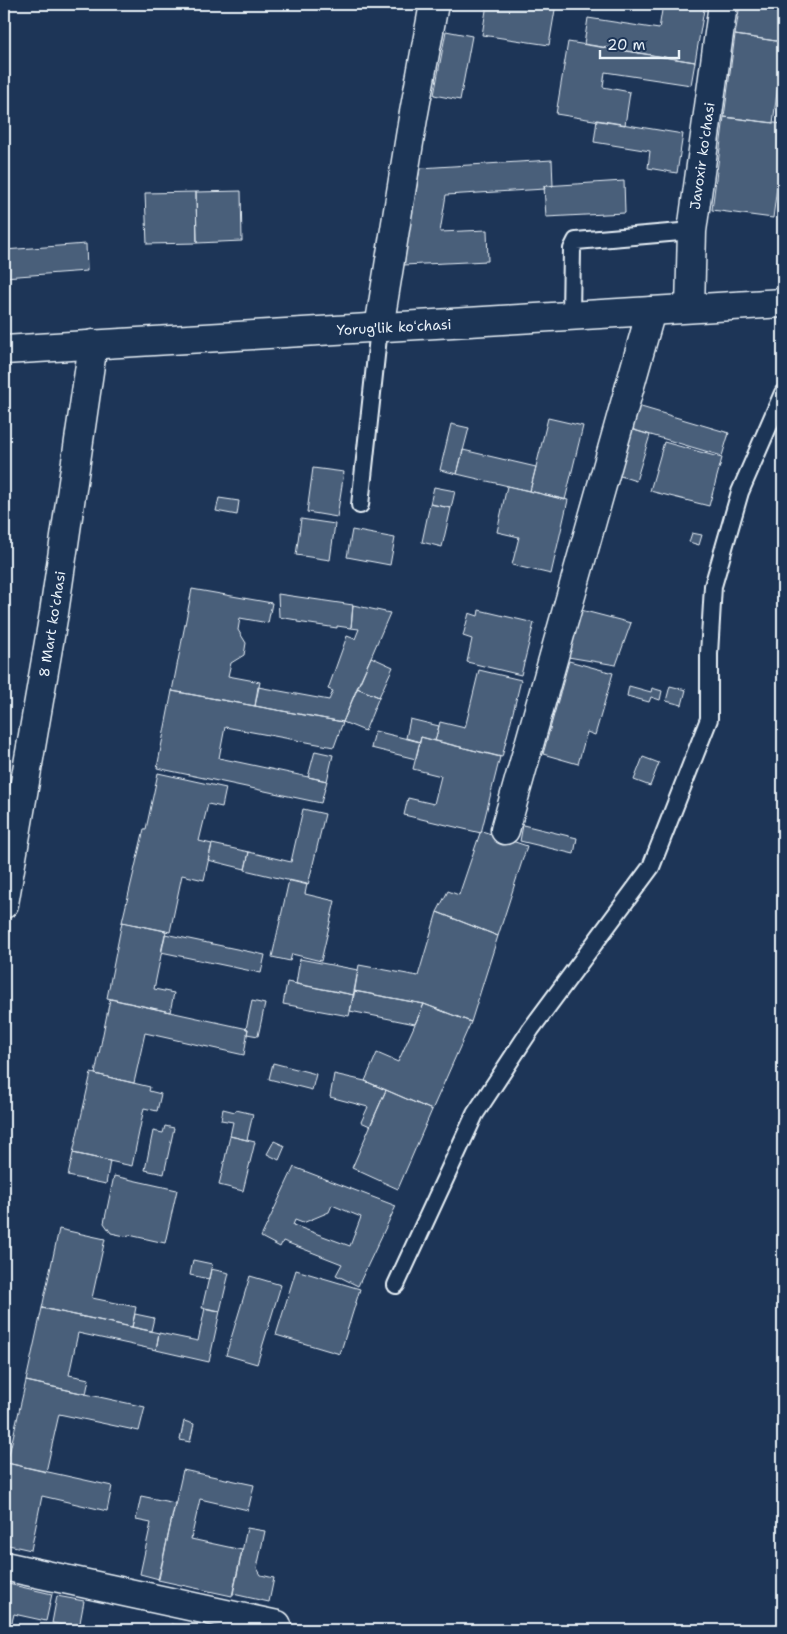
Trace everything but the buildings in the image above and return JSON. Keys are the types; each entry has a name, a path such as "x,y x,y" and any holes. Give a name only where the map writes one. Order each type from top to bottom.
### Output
{"street":[{"path":"379,328 413,118 434,4"},
{"name":"Javoxir koʻchasi","path":"690,308 692,231 723,4"},
{"name":"Yorug'lik koʻchasi","path":"4,350 783,303"},
{"path":"505,830 652,311"},
{"name":"8 Mart koʻchasi","path":"4,904 54,613 93,344"},
{"path":"4,1566 277,1625"}],"lane":[{"path":"571,316 572,249 576,240 692,231"},
{"path":"360,505 379,328"},
{"path":"396,1285 475,1114 531,1028 652,867 709,719 709,654 713,586 740,492 783,393"}]}
